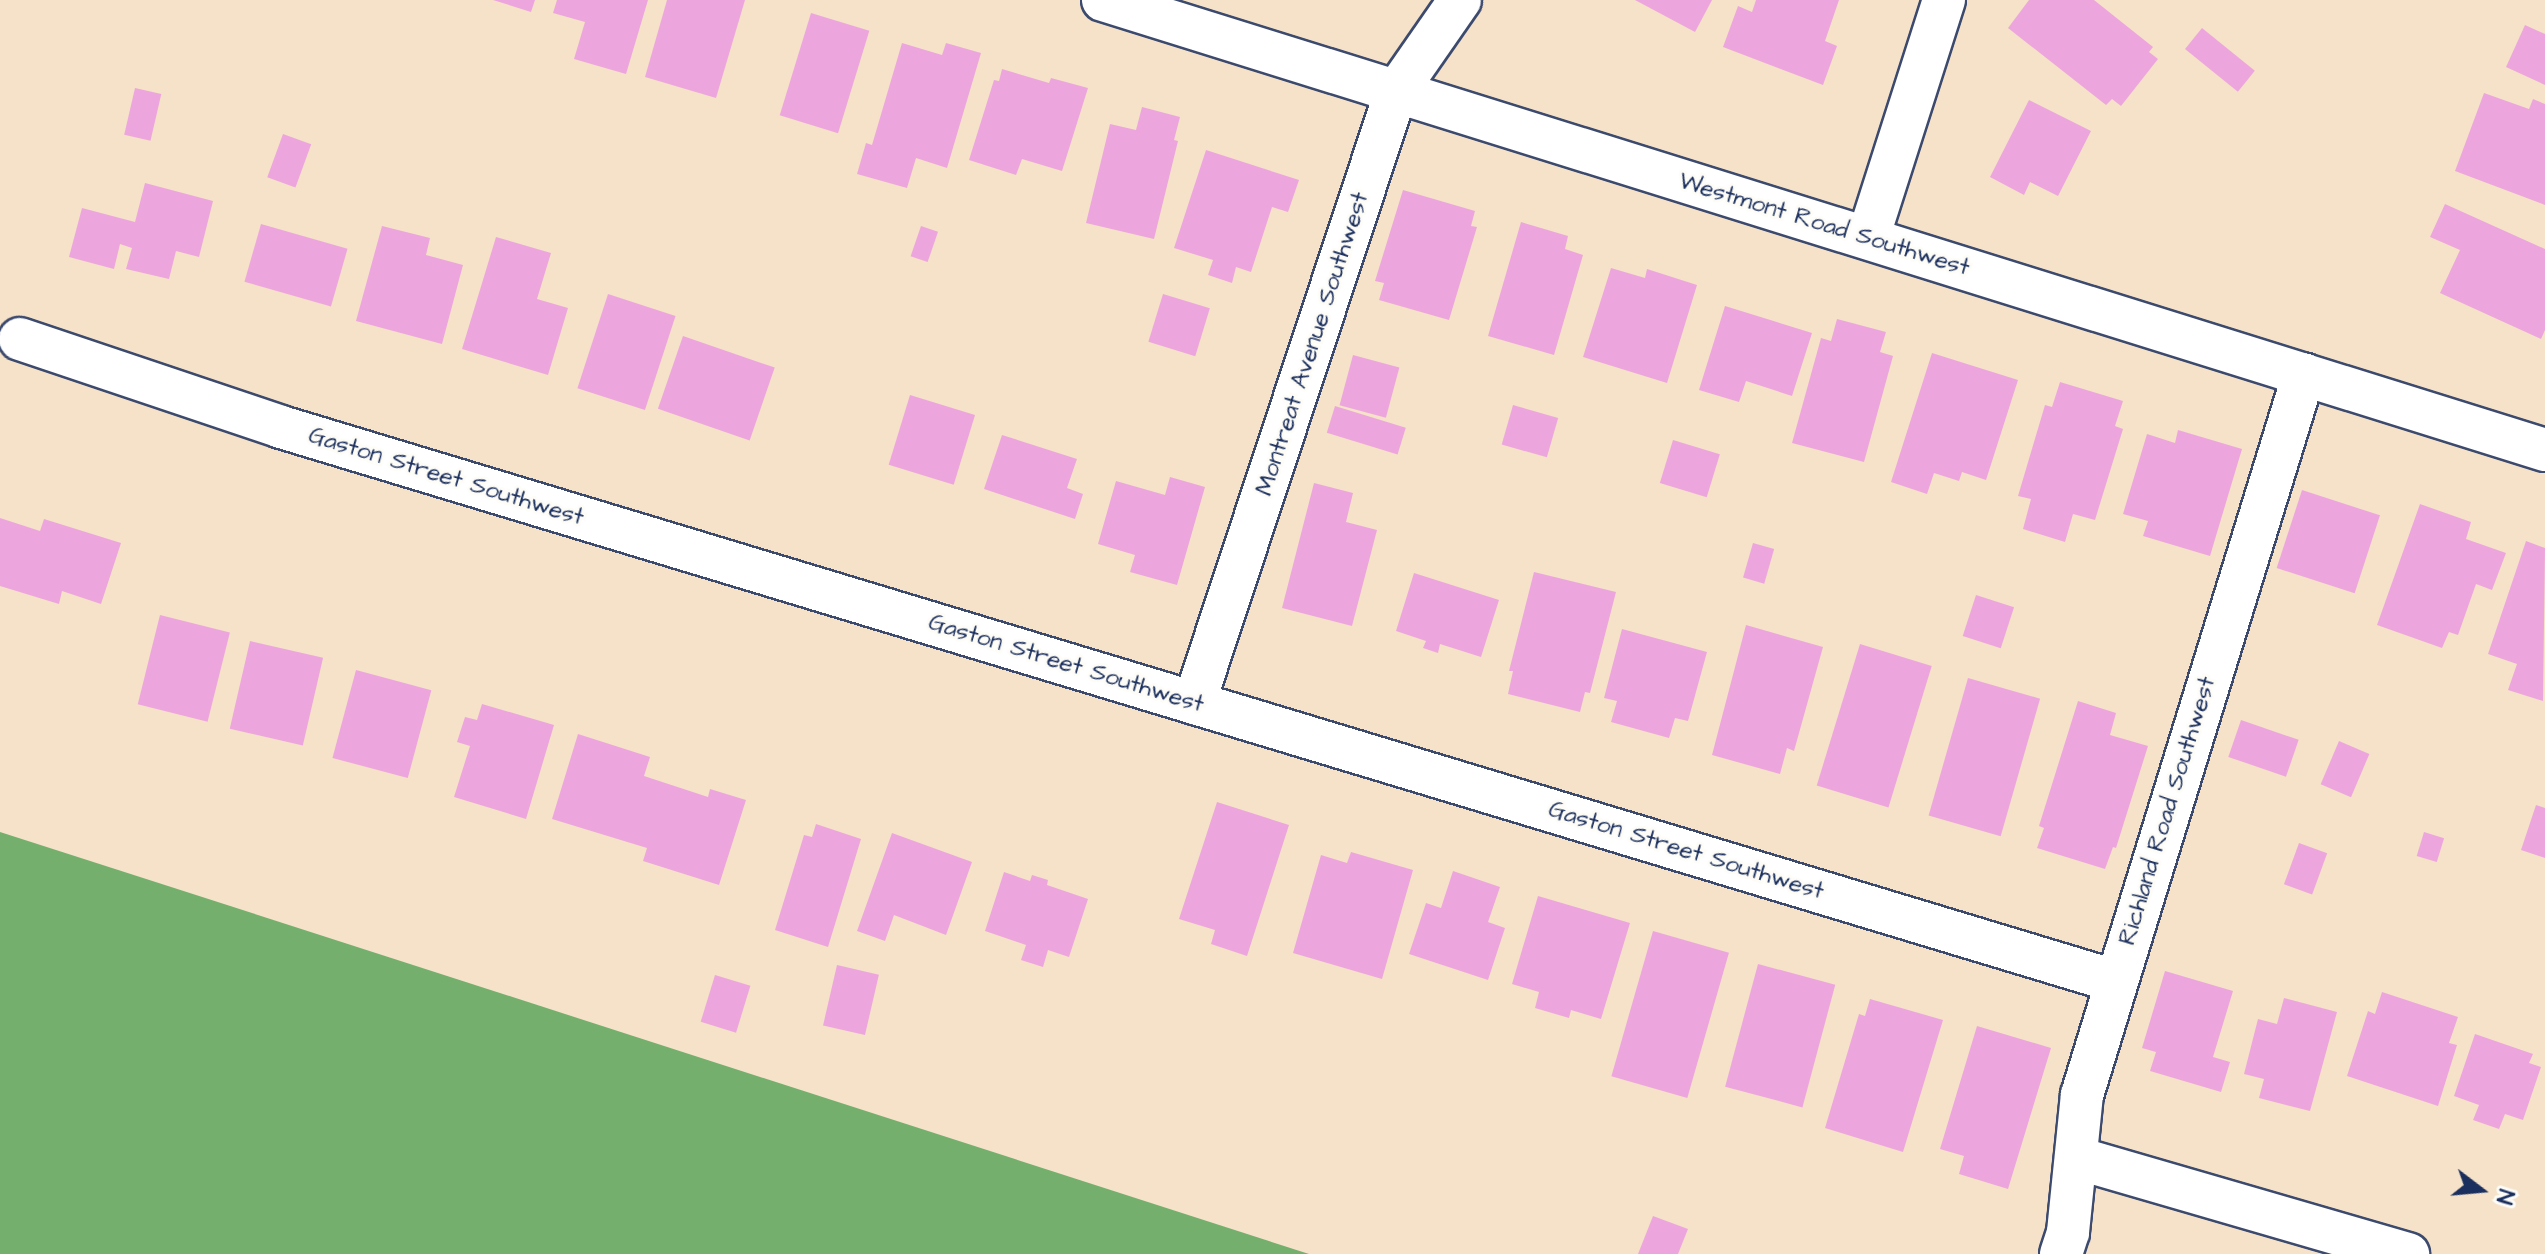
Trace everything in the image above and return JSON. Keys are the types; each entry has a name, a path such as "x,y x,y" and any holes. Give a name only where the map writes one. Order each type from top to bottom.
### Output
{"street":[{"name":"Westmont Road Southwest","path":"1103,0 2545,450"},
{"name":"Montreat Avenue Southwest","path":"1194,703 1396,92 1460,0"},
{"path":"1868,238 1944,0"},
{"name":"Gaston Street Southwest","path":"20,339 281,427 2115,981"},
{"name":"Richland Road Southwest","path":"2061,1254 2077,1158 2082,1095 2304,374"},
{"path":"2077,1158 2408,1254"}],"green space":[{"path":"0,832 252,913 1309,1254 0,1254"}],"building":[{"path":"493,0 535,0 531,12"},
{"path":"557,0 648,0 626,74 574,59 585,22 553,13"},
{"path":"667,0 745,0 716,98 645,77"},
{"path":"1635,0 1712,0 1695,32"},
{"path":"1756,0 1839,0 1825,41 1837,46 1823,85 1723,47 1738,6 1752,12"},
{"path":"2029,0 2094,0 2153,47 2149,52 2158,59 2121,106 2112,99 2106,105 2008,28"},
{"path":"811,13 869,31 838,133 780,115"},
{"path":"2525,25 2545,34 2545,85 2506,67"},
{"path":"2202,28 2255,71 2238,92 2185,49"},
{"path":"902,43 942,55 946,43 981,53 947,168 916,158 907,188 857,174 866,143 872,145"},
{"path":"1002,69 1049,83 1051,78 1088,88 1062,171 1022,159 1016,175 969,160 994,80 999,81"},
{"path":"135,88 161,94 151,141 124,135"},
{"path":"2484,93 2529,109 2533,99 2545,104 2545,205 2455,171"},
{"path":"2029,100 2091,131 2058,196 2030,182 2024,195 1990,177"},
{"path":"1142,107 1180,117 1174,140 1178,141 1154,239 1086,223 1110,124 1136,130"},
{"path":"283,134 311,144 295,187 267,177"},
{"path":"1206,150 1299,180 1288,212 1272,207 1251,272 1236,267 1232,283 1208,275 1213,260 1174,248"},
{"path":"145,183 213,201 199,257 176,251 169,279 126,269 132,248 120,244 114,269 69,257 82,208 135,222"},
{"path":"1403,190 1475,211 1471,226 1477,227 1449,320 1379,300 1384,283 1375,281"},
{"path":"2445,204 2545,249 2545,330 2541,339 2440,293 2460,250 2430,237"},
{"path":"1521,222 1568,236 1565,249 1583,255 1554,355 1488,336"},
{"path":"261,224 348,249 331,306 244,282"},
{"path":"382,226 430,238 426,255 463,265 442,344 356,321"},
{"path":"921,226 938,232 928,262 911,256"},
{"path":"496,237 551,253 537,299 568,308 548,375 462,349"},
{"path":"1611,268 1645,278 1647,269 1697,285 1667,383 1583,357"},
{"path":"608,294 676,316 645,410 577,388"},
{"path":"1163,294 1210,308 1195,356 1148,342"},
{"path":"1725,306 1812,333 1792,396 1746,381 1739,402 1699,390"},
{"path":"1837,319 1886,332 1880,352 1893,356 1864,462 1792,443 1821,338 1831,341"},
{"path":"683,336 775,368 750,440 658,409"},
{"path":"1932,353 2018,380 1986,480 1962,472 1959,481 1934,473 1927,494 1891,482"},
{"path":"1353,355 1399,367 1386,418 1340,405"},
{"path":"2060,382 2123,401 2115,426 2123,429 2095,520 2073,514 2065,542 2023,529 2031,499 2018,496 2045,405 2052,407"},
{"path":"910,395 975,415 954,485 889,465"},
{"path":"1513,405 1558,418 1547,457 1502,444"},
{"path":"1335,406 1406,428 1398,454 1327,433"},
{"path":"2178,430 2242,449 2210,556 2143,536 2148,521 2123,514 2147,434 2175,443"},
{"path":"1002,435 1077,459 1067,488 1083,494 1075,519 984,489"},
{"path":"1673,440 1720,454 1707,497 1660,483"},
{"path":"1170,477 1205,487 1177,585 1130,572 1135,555 1098,544 1116,481 1165,495"},
{"path":"1314,483 1353,493 1346,522 1377,530 1352,626 1282,608"},
{"path":"2302,490 2380,515 2355,593 2277,568"},
{"path":"2420,504 2471,522 2466,539 2506,553 2492,590 2476,584 2458,635 2449,632 2442,648 2377,625"},
{"path":"0,518 40,531 44,519 121,543 101,604 62,591 59,604 0,586"},
{"path":"2526,541 2545,548 2543,701 2508,690 2517,664 2488,654"},
{"path":"1753,543 1774,549 1764,584 1743,578"},
{"path":"1534,572 1616,592 1590,693 1585,692 1580,712 1508,694 1513,671 1509,671"},
{"path":"1414,573 1499,600 1481,657 1440,644 1438,653 1423,648 1426,641 1396,631"},
{"path":"1976,595 2014,607 2001,648 1963,636"},
{"path":"160,615 230,632 208,722 138,704"},
{"path":"1746,625 1823,647 1794,751 1787,748 1780,774 1712,755"},
{"path":"1622,629 1707,652 1688,721 1675,718 1669,738 1611,722 1617,701 1604,698"},
{"path":"250,641 323,658 303,746 230,729"},
{"path":"1860,644 1932,666 1888,807 1817,786"},
{"path":"356,670 431,690 408,778 332,758"},
{"path":"1968,678 2040,699 2001,836 1929,815"},
{"path":"2078,701 2116,713 2110,735 2148,746 2116,848 2113,847 2105,869 2037,848 2044,828 2039,826"},
{"path":"482,704 554,725 526,819 454,797 470,746 457,742 465,717 477,720"},
{"path":"2241,720 2299,740 2286,777 2228,757"},
{"path":"578,734 650,757 644,776 708,797 710,789 746,800 719,885 643,861 647,848 552,819"},
{"path":"2339,741 2369,754 2351,797 2321,784"},
{"path":"1217,802 1289,825 1247,956 1211,944 1215,930 1179,919"},
{"path":"2536,805 2545,808 2545,858 2521,850"},
{"path":"816,824 861,839 828,947 775,930 804,835 812,837"},
{"path":"2424,832 2444,838 2437,862 2417,856"},
{"path":"892,833 972,862 946,935 894,915 885,941 857,931"},
{"path":"2299,843 2327,853 2312,895 2284,884"},
{"path":"1351,852 1413,870 1382,979 1293,953 1321,855 1347,863"},
{"path":"1453,871 1500,887 1488,922 1505,928 1488,980 1409,954 1426,903 1441,908"},
{"path":"1004,872 1030,881 1032,875 1048,880 1047,885 1088,899 1069,957 1048,950 1043,967 1021,960 1026,945 985,931"},
{"path":"1538,896 1630,923 1601,1019 1571,1010 1569,1018 1535,1008 1539,992 1512,984"},
{"path":"1653,931 1729,953 1687,1098 1611,1076"},
{"path":"1758,964 1835,985 1802,1107 1725,1087"},
{"path":"837,965 879,975 865,1035 823,1025"},
{"path":"2165,971 2233,991 2213,1057 2230,1062 2221,1092 2150,1071 2156,1052 2142,1048"},
{"path":"715,975 750,986 736,1033 701,1022"},
{"path":"2382,992 2458,1017 2449,1043 2457,1045 2438,1106 2347,1076 2368,1011 2375,1014"},
{"path":"2284,998 2337,1012 2310,1111 2259,1098 2264,1079 2244,1074 2258,1019 2277,1024"},
{"path":"1870,999 1943,1020 1903,1152 1825,1128 1859,1014 1865,1016"},
{"path":"1977,1026 2051,1048 2008,1189 1959,1174 1964,1156 1940,1149"},
{"path":"2475,1034 2533,1054 2529,1063 2541,1067 2523,1120 2505,1114 2499,1129 2473,1120 2479,1105 2454,1096"},
{"path":"1653,1216 1688,1229 1678,1254 1638,1254"}]}
